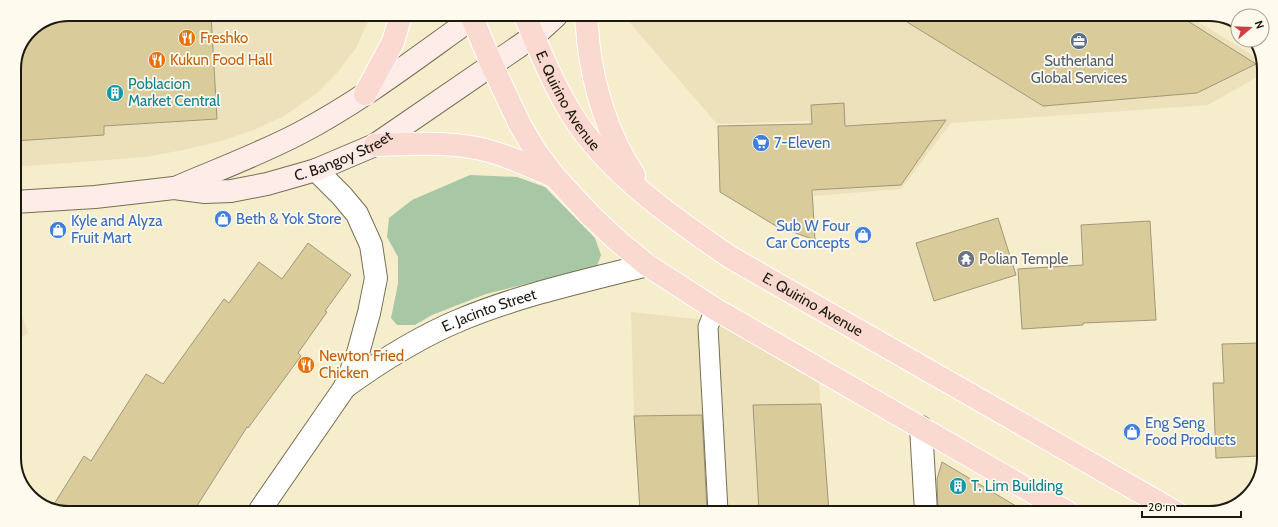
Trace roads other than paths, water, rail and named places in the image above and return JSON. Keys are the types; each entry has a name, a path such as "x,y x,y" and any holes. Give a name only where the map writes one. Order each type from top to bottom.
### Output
{"main road":[{"path":"366,94 392,42 399,21"},
{"name":"C. Bangoy Street","path":"174,188 278,144 327,118 366,94 468,21"},
{"path":"476,21 492,65 520,125 536,152 555,177 602,227 647,265 715,309 1057,506"},
{"name":"E. Quirino Avenue","path":"527,21 562,97 586,135 612,164 678,222 730,258 1165,506"},
{"name":"C. Bangoy Street","path":"21,202 95,197 174,188 205,192 231,191 267,184 316,170 375,145 534,36 550,21"},
{"path":"586,21 590,58 598,95 611,131 628,166 649,198"},
{"path":"375,145 428,143 457,145 489,151 519,161 555,177"}],"street":[{"name":"E. Jacinto Street","path":"263,506 345,387 358,353 370,313 376,278 371,245 357,214 342,196 316,170"},
{"name":"E. Jacinto Street","path":"345,387 376,365 413,343 459,320 508,302 566,285 647,265"},
{"path":"921,427 926,506"}],"lane":[{"path":"715,309 708,327 718,506"}],"place":[{"name":"Freshko","path":"187,38"},
{"name":"Sutherland Global Services","path":"1079,41"},
{"name":"Kukun Food Hall","path":"157,60"},
{"name":"Poblacion Market Central","path":"115,93"},
{"name":"7-Eleven","path":"761,143"},
{"name":"Beth & Yok Store","path":"223,219"},
{"name":"Kyle and Alyza Fruit Mart","path":"58,230"},
{"name":"Sub W Four Car Concepts","path":"863,235"},
{"name":"Polian Temple","path":"966,259"},
{"name":"Newton Fried Chicken","path":"306,365"},
{"name":"Eng Seng Food Products","path":"1132,432"},
{"name":"T. Lim Building","path":"958,486"}]}
